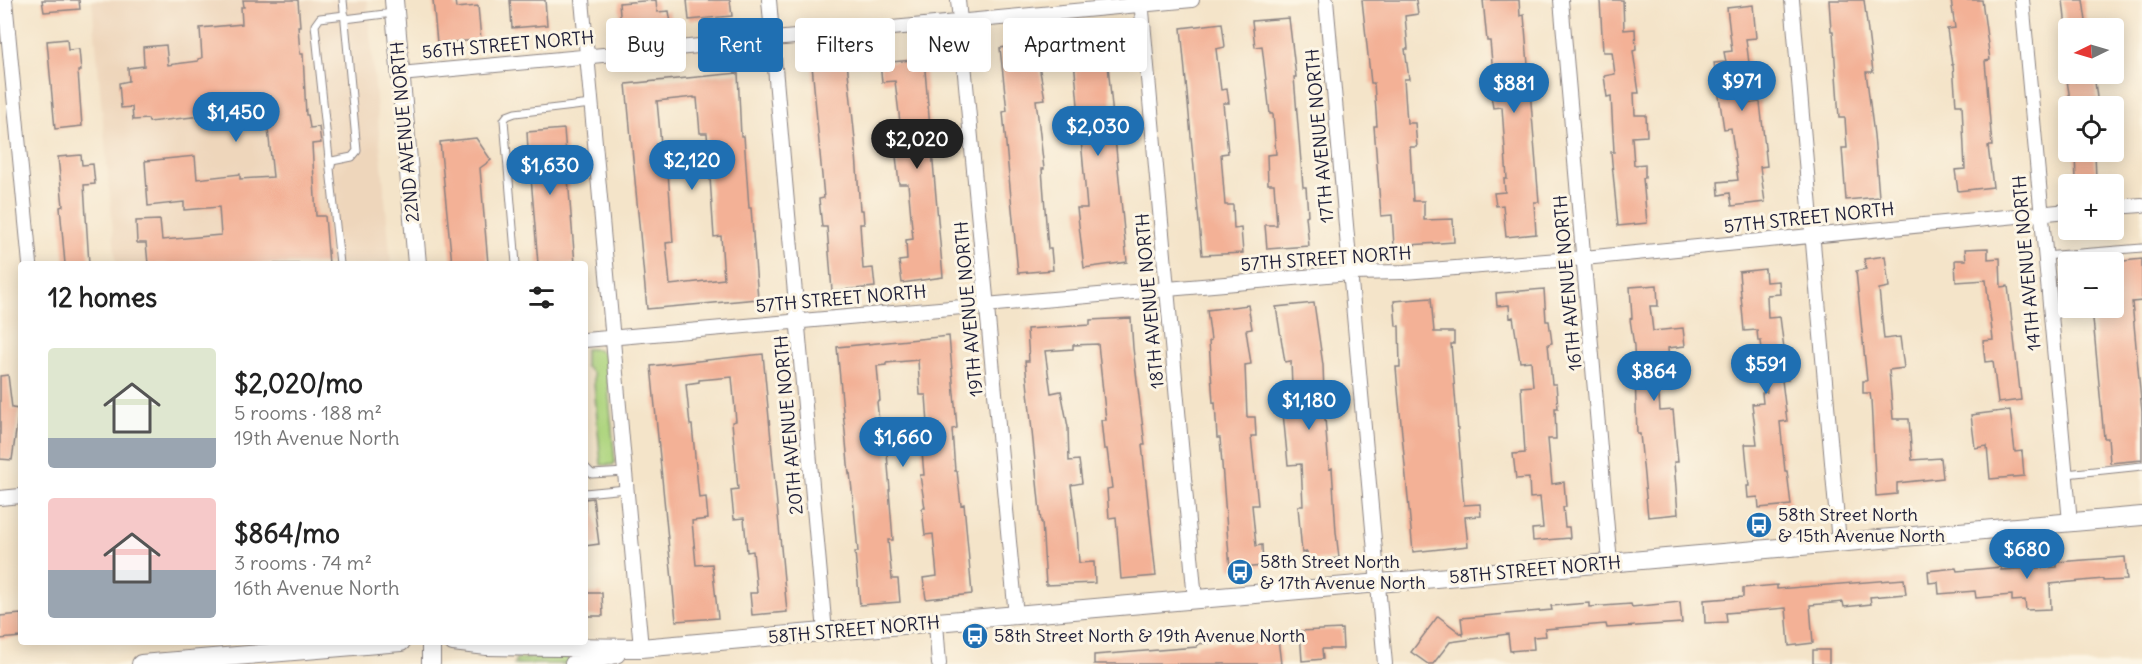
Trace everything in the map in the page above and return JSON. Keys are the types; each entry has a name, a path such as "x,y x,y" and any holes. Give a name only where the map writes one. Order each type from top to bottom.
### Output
{"street":[{"path":"5,0 30,261"},
{"path":"582,0 641,648"},
{"name":"20TH AVENUE NORTH","path":"768,0 770,18"},
{"name":"19TH AVENUE NORTH","path":"958,0 960,18"},
{"name":"56TH STREET NORTH","path":"989,18 1141,2 1192,0"},
{"name":"17TH AVENUE NORTH","path":"1326,0 1385,664"},
{"name":"16TH AVENUE NORTH","path":"1561,0 1610,563"},
{"path":"1792,0 1839,543"},
{"name":"14TH AVENUE NORTH","path":"2022,0 2070,522"},
{"name":"18TH AVENUE NORTH","path":"1141,2 1194,600"},
{"name":"22ND AVENUE NORTH","path":"394,6 417,261"},
{"name":"56TH STREET NORTH","path":"783,38 907,26"},
{"name":"56TH STREET NORTH","path":"400,74 698,46"},
{"name":"20TH AVENUE NORTH","path":"775,72 825,632"},
{"name":"19TH AVENUE NORTH","path":"965,72 1016,616"},
{"path":"2124,206 2142,205"},
{"name":"57TH STREET NORTH","path":"588,340 1350,273 1404,272 1584,258 2058,212"},
{"path":"0,498 18,496"},
{"name":"58TH STREET NORTH","path":"526,645 641,648 2142,516"},
{"path":"936,623 939,664"},
{"path":"141,664 344,645"},
{"path":"431,645 431,664"},
{"path":"487,645 492,664"},
{"name":"58TH STREET NORTH","path":"574,664 641,648"}],"lane":[{"path":"331,166 332,161 352,158 357,152 343,0"},
{"path":"340,261 315,25 320,18 345,17 394,6"},
{"path":"516,261 504,120 514,113 591,104"},
{"path":"2044,256 2142,248"},
{"path":"2066,474 2142,466"},
{"path":"588,470 592,474 625,472"},
{"path":"588,493 626,489"}],"shaded area":[{"path":"92,0 367,0 391,261 116,261"}],"green space":[{"path":"588,349 598,350 606,361 615,462 613,465 601,465 593,373 588,369"},
{"path":"570,657 571,663 564,664 514,664 516,659"}],"building":[{"path":"42,0 79,0 80,9 44,12"},
{"path":"243,0 298,0 300,26 298,26 300,54 303,54 306,115 308,115 310,128 319,127 321,143 312,144 316,216 325,216 329,261 148,261 146,243 137,243 136,221 160,220 162,240 221,235 219,207 184,210 184,202 148,206 145,161 195,156 197,179 240,174 240,179 273,177 265,100 237,103 238,109 210,112 210,115 149,122 148,119 133,120 132,107 121,108 119,83 129,81 128,68 144,66 143,47 166,45 168,65 198,61 202,58 200,28 242,24 241,7 244,7"},
{"path":"433,0 455,0 456,8 478,6 481,40 437,43"},
{"path":"510,0 545,0 547,25 512,28"},
{"path":"656,0 657,12 669,11 670,18 620,18 619,3"},
{"path":"687,0 730,0 732,16 689,20"},
{"path":"1362,0 1416,0 1418,14 1405,16 1408,49 1405,49 1409,79 1404,79 1407,123 1415,123 1417,147 1410,147 1413,201 1424,201 1424,220 1453,219 1454,242 1394,246 1392,215 1381,216 1374,126 1377,126 1374,83 1371,83"},
{"path":"1483,0 1519,0 1520,16 1524,15 1539,202 1534,202 1536,234 1506,237 1503,205 1496,206 1494,193 1505,192 1504,179 1507,179 1502,107 1493,108 1491,95 1495,95 1490,41 1487,41"},
{"path":"1600,0 1623,0 1624,30 1635,29 1636,50 1633,51 1639,93 1634,93 1635,115 1646,115 1647,136 1632,137 1634,165 1645,164 1645,178 1643,178 1647,223 1618,226 1611,152 1614,152 1611,96 1607,97 1604,76 1615,74 1612,52 1603,52"},
{"path":"1829,0 1864,0 1873,72 1866,72 1879,197 1846,200 1842,148 1847,148 1845,118 1839,118"},
{"path":"1951,0 1982,0 1990,60 1985,61 1992,146 1988,146 1993,187 1958,191 1955,170 1965,169 1962,105 1956,105 1947,29 1955,28"},
{"path":"2063,0 2083,0 2086,18 2065,18"},
{"path":"1753,5 1756,38 1746,39 1751,79 1744,80 1747,104 1760,102 1767,166 1760,167 1765,202 1732,206 1730,193 1719,195 1718,182 1738,180 1731,128 1724,129 1714,63 1726,62 1724,52 1732,51 1727,8"},
{"path":"1289,18 1296,77 1294,77 1303,187 1306,187 1309,246 1267,249 1265,225 1277,225 1274,184 1268,184 1267,155 1276,154 1273,114 1270,114 1262,46 1255,47 1252,21"},
{"path":"1222,23 1225,47 1216,49 1221,90 1227,89 1229,103 1223,103 1228,153 1221,154 1225,205 1233,205 1234,229 1241,228 1243,253 1202,255 1181,28"},
{"path":"67,39 68,50 79,49 81,71 78,71 82,126 55,129 47,41"},
{"path":"1000,48 1003,48 1003,72 1040,72 1045,99 1036,100 1044,169 1042,169 1048,249 1051,249 1053,270 1018,273 1003,112 1007,111"},
{"path":"907,61 907,72 925,72 943,277 902,283 899,261 907,260 906,240 913,239 908,184 899,184 896,156 904,155 895,81 882,82 881,72 895,72 895,62"},
{"path":"813,72 848,72 860,210 863,210 864,224 860,224 863,269 873,268 875,287 832,291 827,227 822,227 819,199 824,198"},
{"path":"1075,72 1109,72 1127,262 1084,268 1077,208 1087,208"},
{"path":"738,73 741,136 744,136 758,299 647,309 626,84","holes":["697,98 700,133 707,133 714,237 721,236 724,279 670,285 666,243 673,242 666,144 661,144 657,101"]},
{"path":"2068,84 2095,84 2097,96 2069,96"},
{"path":"564,129 575,261 538,261 530,165 517,159 521,147 528,150 527,132"},
{"path":"476,138 491,160 480,168 488,261 452,261 440,142"},
{"path":"81,155 82,165 93,164 95,184 84,185 89,261 65,261 60,207 63,206 58,157"},
{"path":"2075,162 2095,162 2096,174 2076,174"},
{"path":"1988,248 1988,259 2000,258 2001,287 2008,286 2021,400 1998,403 1993,361 1985,362 1983,341 1993,340 1986,280 1956,282 1955,260 1966,260 1965,249"},
{"path":"1885,256 1889,287 1879,289 1884,339 1900,337 1904,368 1889,370 1893,419 1909,419 1912,460 1941,458 1943,478 1897,483 1897,494 1876,496 1871,400 1870,393 1863,393 1863,381 1867,381 1856,271 1866,269 1864,259"},
{"path":"2142,259 2142,301 2132,302 2142,412 2142,460 2110,463 2108,438 2104,438 2093,318 2124,318 2124,261"},
{"path":"1765,269 1766,282 1779,281 1780,294 1767,295 1768,318 1780,317 1788,380 1782,380 1787,421 1780,422 1791,505 1759,508 1758,497 1748,498 1745,444 1757,444 1752,404 1763,403 1762,393 1767,392 1761,341 1758,341 1757,330 1744,331 1739,272"},
{"path":"1657,285 1658,306 1650,306 1653,331 1683,328 1685,346 1668,348 1670,380 1658,381 1660,411 1673,410 1678,462 1674,462 1678,514 1648,517 1640,434 1637,434 1630,287"},
{"path":"1544,289 1546,321 1549,321 1552,343 1548,344 1552,384 1556,384 1558,408 1555,408 1556,439 1548,439 1552,484 1564,482 1565,527 1569,527 1570,538 1533,541 1532,529 1543,528 1540,497 1530,498 1529,478 1516,479 1513,454 1525,453 1521,387 1533,386 1531,361 1520,362 1509,305 1497,306 1496,293"},
{"path":"1431,298 1434,332 1454,332 1454,344 1451,344 1464,505 1480,504 1481,516 1465,517 1468,546 1413,552 1396,367 1400,367 1399,326 1396,326 1394,301"},
{"path":"1314,303 1323,365 1329,469 1332,468 1339,558 1308,562 1307,552 1302,553 1298,506 1303,506 1301,464 1288,465 1283,413 1293,412 1291,361 1285,362 1276,307"},
{"path":"1248,305 1252,329 1246,330 1251,364 1245,365 1247,417 1255,417 1256,436 1251,436 1258,505 1252,505 1256,546 1262,545 1263,566 1230,569 1220,438 1217,438 1215,402 1213,403 1209,341 1211,340 1207,310"},
{"path":"1131,318 1156,576 1121,579 1116,517 1109,518 1107,489 1112,488 1101,420 1106,420 1098,344 1073,345 1073,349 1045,351 1051,393 1061,391 1068,427 1069,461 1079,460 1082,483 1071,485 1079,563 1094,562 1095,583 1046,585 1042,522 1025,361 1029,361 1027,329 1090,325 1090,320"},
{"path":"949,336 957,428 952,429 955,471 957,471 961,505 964,504 972,594 926,599 923,578 937,576 933,534 925,535 922,508 925,508 920,475 924,475 921,440 929,439 926,395 920,395 918,360 886,363 886,365 877,366 880,401 877,402 881,441 886,441 893,540 888,540 892,579 898,579 900,602 860,605 855,552 858,552 837,347"},
{"path":"763,354 787,612 752,615 750,593 757,593 753,551 747,552 744,518 734,519 731,490 738,489 732,422 736,421 732,377 699,380 699,382 686,384 699,498 706,497 708,519 692,521 696,565 712,564 718,618 676,621 651,366"},
{"path":"8,375 12,408 18,409 12,460 0,459 0,376"},
{"path":"2010,410 2015,452 2022,451 2024,476 1990,479 1987,446 1975,448 1971,415"},
{"path":"593,498 599,544 588,546 588,499"},
{"path":"2125,557 2127,580 2103,581 2103,579 2050,584 2051,609 2026,610 2025,600 2012,601 2012,595 1976,598 1975,591 1939,594 1938,582 1929,583 1928,571 1956,568 1957,571 2001,567 2001,570 2057,567 2057,562"},
{"path":"1904,579 1906,594 1870,597 1871,604 1844,607 1843,602 1810,605 1813,643 1789,646 1786,608 1726,613 1727,622 1705,623 1704,600 1743,597 1743,588 1777,585 1777,589"},
{"path":"588,593 602,593 603,616 588,616"},
{"path":"1680,602 1682,623 1607,628 1606,624 1545,629 1546,636 1533,637 1534,649 1510,651 1508,634 1450,642 1433,664 1428,664 1411,652 1438,616 1463,635 1461,618 1552,610 1551,606 1589,603 1589,607 1631,604 1632,607"},
{"path":"18,614 18,637 0,639 0,616"},
{"path":"1342,629 1343,649 1322,649 1323,659 1302,661 1300,631"},
{"path":"1278,639 1281,664 1094,664 1094,655 1197,647 1197,644 1230,641 1231,645"},
{"path":"1813,650 1829,650 1829,664 1813,664"}],"place":[{"name":"58th Street North & 15th Avenue North","path":"1759,525"},
{"name":"58th Street North & 17th Avenue North","path":"1240,572"},
{"name":"58th Street North & 19th Avenue North","path":"975,636"}]}
